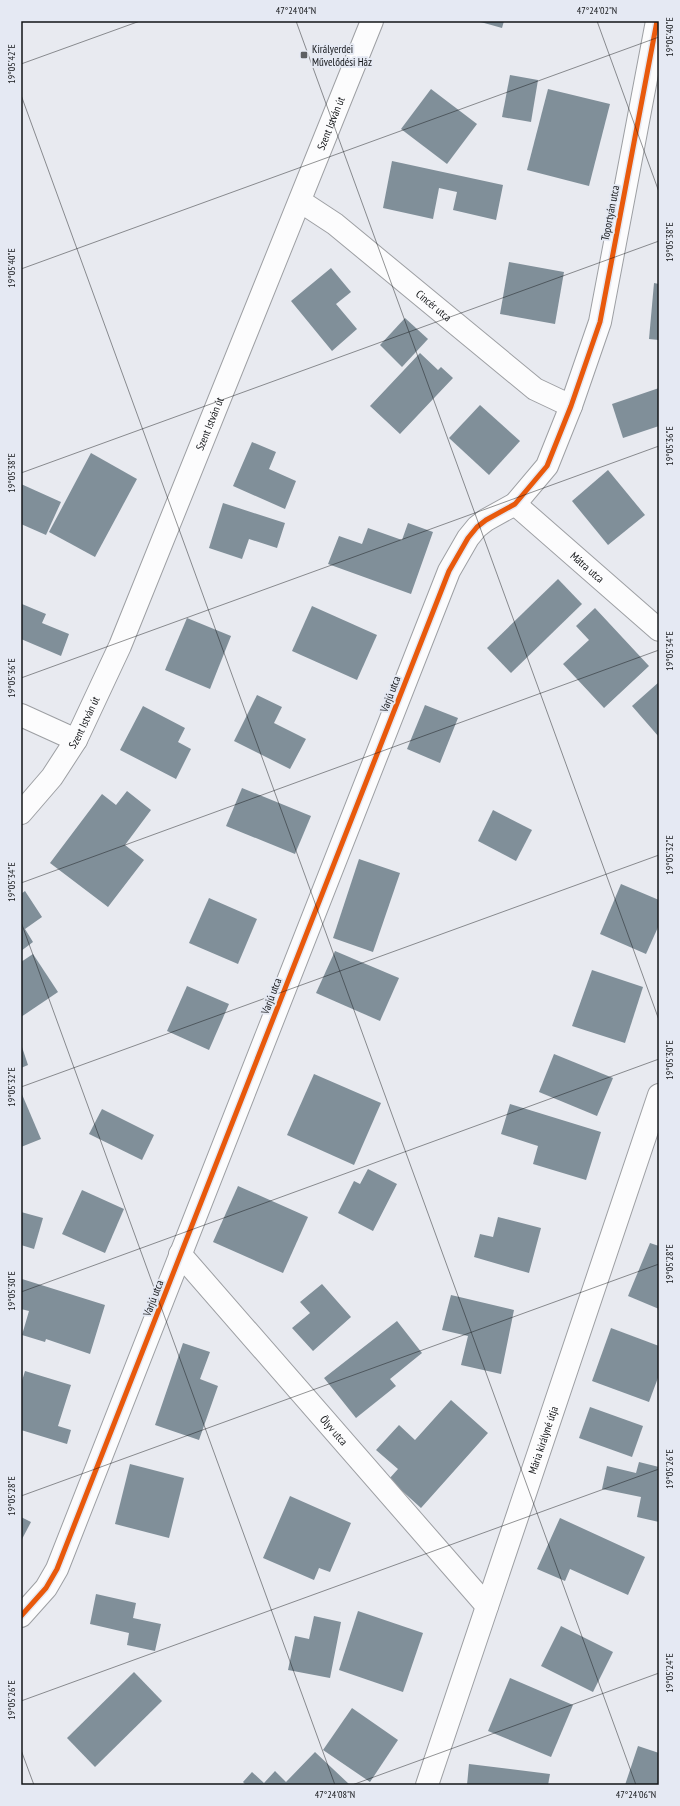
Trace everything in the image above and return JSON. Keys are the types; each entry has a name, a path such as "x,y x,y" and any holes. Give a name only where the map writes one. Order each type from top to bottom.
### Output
{"street":[{"name":"Szent István út","path":"21,814 52,777 76,740 120,646 372,21"},
{"name":"Toportyán utca","path":"571,406 600,322 657,21"},
{"name":"Cincér utca","path":"300,201 335,224 535,389 571,406"},
{"name":"Varjú utca","path":"21,1616 46,1588 57,1569 449,570 468,538 477,528 486,520 515,504 546,466 571,406"},
{"name":"Mátra utca","path":"515,504 659,630"},
{"path":"21,715 76,740"},
{"name":"Mária királyné útja","path":"427,1785 659,1095"},
{"name":"Ölyv utca","path":"180,1254 487,1606"}],"building":[{"path":"477,21 504,21 502,28"},
{"path":"510,75 538,80 531,122 502,117"},
{"path":"431,89 477,124 447,164 401,129"},
{"path":"548,89 610,104 589,186 527,170"},
{"path":"392,161 503,185 496,220 453,210 457,192 439,188 433,219 383,208"},
{"path":"509,262 564,272 555,324 500,314"},
{"path":"331,268 351,292 336,304 357,329 332,351 291,301"},
{"path":"654,283 659,284 659,340 649,339"},
{"path":"405,318 428,339 402,367 380,345"},
{"path":"420,353 438,370 441,367 453,378 400,434 370,406"},
{"path":"659,388 659,426 623,438 612,404"},
{"path":"480,405 520,441 489,475 449,438"},
{"path":"252,442 276,452 269,469 296,481 285,509 233,486"},
{"path":"91,453 137,479 95,557 49,532"},
{"path":"608,470 645,515 608,545 572,501"},
{"path":"21,484 61,502 46,535 21,524"},
{"path":"223,503 285,523 277,548 249,539 242,559 209,548"},
{"path":"408,523 433,532 411,594 328,564 339,536 362,544 368,528 402,540"},
{"path":"558,579 582,604 511,673 487,648"},
{"path":"22,604 46,614 42,623 69,634 61,656 21,639"},
{"path":"312,606 377,635 357,680 292,651"},
{"path":"595,608 649,666 604,708 563,664 589,640 576,626"},
{"path":"187,618 231,636 210,689 165,670"},
{"path":"659,682 659,737 632,706"},
{"path":"257,695 282,707 274,723 306,739 290,769 234,741"},
{"path":"425,705 458,718 440,763 407,749"},
{"path":"143,706 185,728 178,742 191,749 176,779 120,750"},
{"path":"242,788 311,816 295,854 226,826"},
{"path":"127,791 151,810 125,845 144,860 108,907 50,863 102,794 116,805"},
{"path":"493,810 532,830 516,861 478,841"},
{"path":"359,859 400,873 373,952 333,938"},
{"path":"621,884 659,900 659,925 646,954 600,934"},
{"path":"25,891 42,917 25,929 33,942 21,951 21,894"},
{"path":"209,898 257,919 238,964 189,943"},
{"path":"335,951 399,978 380,1021 316,993"},
{"path":"33,954 58,992 21,1017 21,962"},
{"path":"592,970 643,987 625,1043 572,1026"},
{"path":"187,986 229,1004 209,1050 167,1031"},
{"path":"21,1044 28,1065 21,1068"},
{"path":"554,1054 613,1078 597,1116 539,1092"},
{"path":"314,1074 381,1103 354,1165 287,1135"},
{"path":"21,1092 41,1139 21,1147"},
{"path":"510,1104 601,1132 586,1180 533,1164 538,1146 501,1134"},
{"path":"102,1109 154,1135 142,1160 89,1134"},
{"path":"368,1169 397,1184 373,1231 338,1213 354,1181 360,1184"},
{"path":"238,1186 308,1217 283,1273 213,1242"},
{"path":"82,1190 124,1209 105,1253 62,1234"},
{"path":"21,1212 43,1218 34,1249 21,1245"},
{"path":"498,1217 541,1228 529,1273 474,1257 480,1234 493,1237"},
{"path":"650,1243 659,1246 659,1309 628,1296"},
{"path":"22,1279 105,1305 90,1354 46,1339 45,1342 22,1335 29,1311 21,1309"},
{"path":"322,1284 351,1317 313,1351 292,1328 310,1313 300,1302"},
{"path":"451,1295 514,1310 501,1374 461,1365 468,1336 442,1330"},
{"path":"397,1321 422,1353 390,1379 396,1386 356,1418 324,1378"},
{"path":"611,1328 659,1346 659,1375 649,1402 592,1381"},
{"path":"183,1343 210,1352 200,1379 218,1386 199,1440 155,1425"},
{"path":"25,1371 71,1385 58,1426 71,1430 67,1444 21,1430 21,1384"},
{"path":"451,1400 488,1433 421,1508 389,1479 398,1469 376,1450 399,1425 415,1440"},
{"path":"590,1407 643,1426 632,1457 579,1438"},
{"path":"639,1462 659,1467 659,1522 637,1517 641,1497 602,1489 607,1466 636,1473"},
{"path":"130,1464 184,1478 169,1538 115,1524"},
{"path":"290,1496 351,1523 330,1572 319,1568 314,1580 263,1558"},
{"path":"21,1517 31,1522 21,1541"},
{"path":"560,1518 645,1557 628,1595 570,1569 565,1581 537,1569"},
{"path":"96,1594 136,1603 133,1618 161,1624 155,1651 127,1645 129,1633 90,1624"},
{"path":"358,1611 423,1633 403,1692 339,1670"},
{"path":"314,1616 341,1622 330,1678 288,1670 295,1636 309,1639"},
{"path":"561,1626 613,1652 593,1692 541,1666"},
{"path":"134,1672 162,1701 95,1767 67,1738"},
{"path":"510,1678 573,1705 551,1757 488,1731"},
{"path":"352,1708 398,1740 370,1782 323,1750"},
{"path":"638,1746 659,1753 659,1785 625,1785"},
{"path":"315,1752 350,1785 246,1785 243,1782 252,1772 264,1783 275,1771 286,1782"},
{"path":"469,1764 550,1774 548,1785 467,1785"}],"cycle path":[{"path":"21,1616 46,1588 57,1569 449,571 468,538 477,527 486,520 515,504 547,466 571,406 600,322 657,21"}],"place":[{"name":"Királyerdei Művelődési Ház","path":"304,55"}]}
